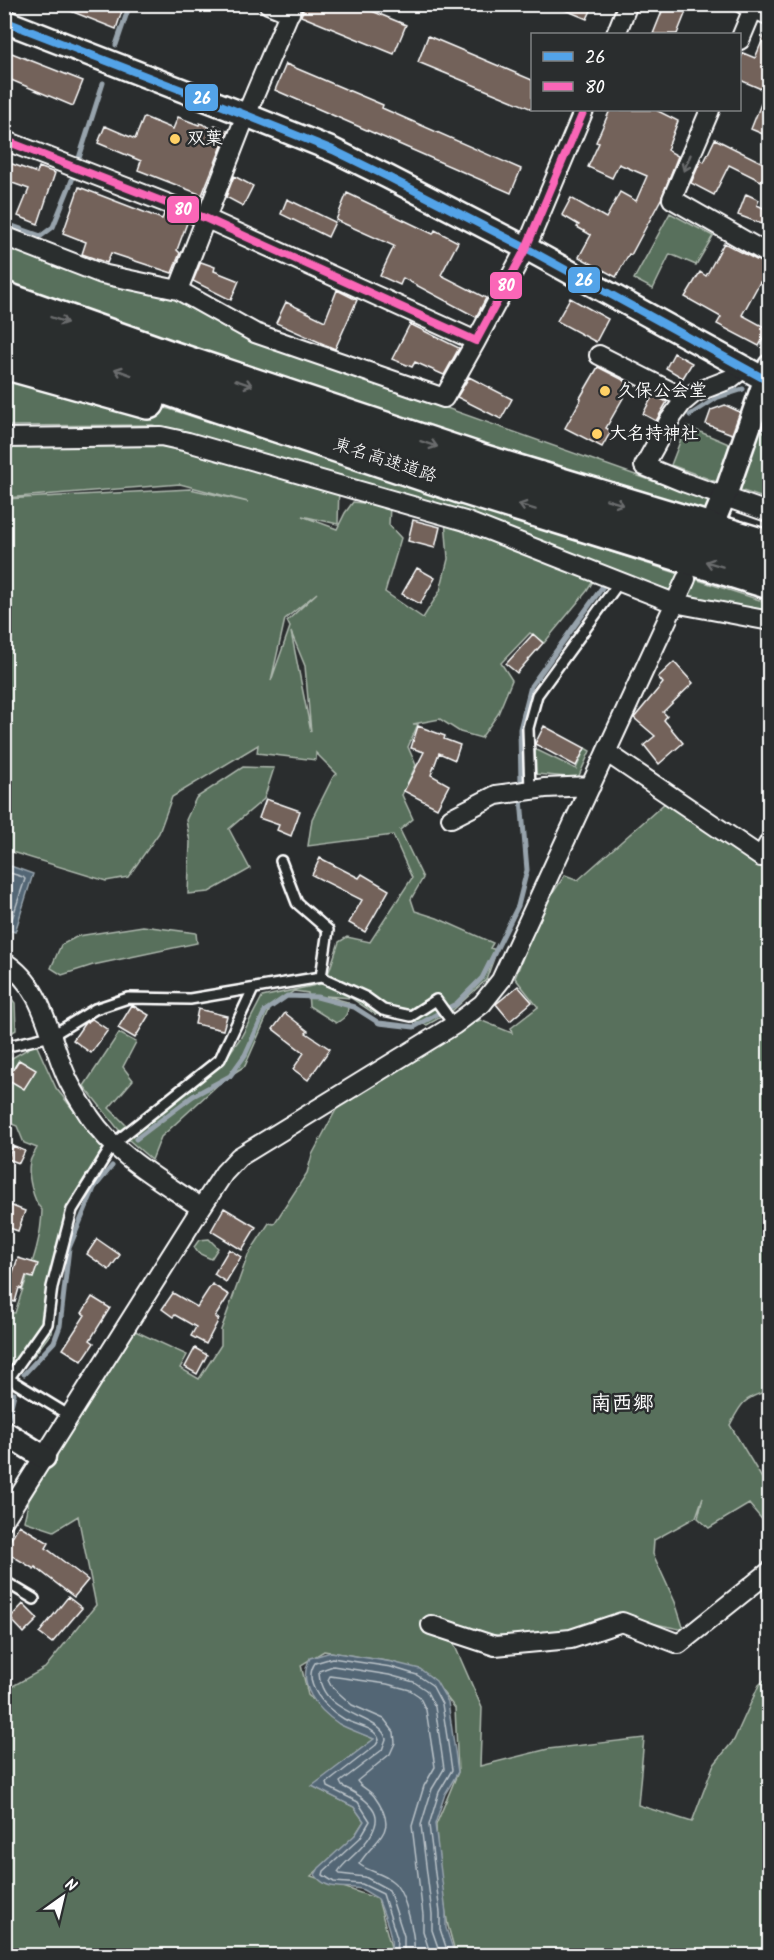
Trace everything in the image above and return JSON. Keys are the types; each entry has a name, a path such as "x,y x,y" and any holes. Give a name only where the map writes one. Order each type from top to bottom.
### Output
{"highway":[{"name":"東名高速道路","path":"4,299 168,357 478,460 770,548"},
{"name":"東名高速道路","path":"4,330 190,396 463,487 770,582"},
{"path":"4,362 463,487"}],"street":[{"path":"178,290 246,115 291,9 268,4"},
{"path":"616,33 628,4"},
{"path":"741,38 755,8"},
{"path":"4,21 333,150 526,249 744,368 768,376 721,505"},
{"path":"4,236 102,274 178,290 255,333 444,398 526,249 584,111"},
{"path":"710,111 672,199 770,255"},
{"path":"4,140 205,218 476,341"},
{"path":"599,355 686,399"},
{"path":"744,368 730,380 694,393 686,399 669,421 644,466 683,482 721,505 770,513"},
{"path":"4,438 161,436 188,442 465,521 674,603 770,621"},
{"path":"4,1520 224,1173 239,1157 454,1025 482,1004 501,980 686,579"},
{"path":"606,752 761,857 770,841"},
{"path":"451,818 496,795 591,786"},
{"path":"4,962 26,981 38,1000 68,1082 91,1119 113,1144 138,1165 201,1208"},
{"path":"4,1432 44,1457"},
{"path":"431,1625 495,1646 572,1640 622,1622 679,1644 770,1571"}],"lane":[{"path":"530,790 528,728 537,695 620,581"},
{"path":"281,861 297,903 328,930 321,977"},
{"path":"4,1047 51,1035 95,1009 128,998 190,999 321,977 365,997 383,1010 411,1016 436,1000 454,1025"},
{"path":"70,1416 7,1377 47,1324 52,1287 72,1210 113,1144 220,1059 253,989"},
{"path":"4,1581 34,1599"}],"green space":[{"path":"670,213 713,236 696,265 670,254 653,289 634,279"},
{"path":"4,242 175,297 252,339 720,505 715,516 440,436 5,285"},
{"path":"5,375 169,409 769,603 769,617 722,606 650,584 595,578 544,643 530,633 501,663 512,680 498,714 481,738 460,732 440,719 413,724 418,724 408,747 416,765 402,795 413,819 400,830 423,878 411,899 415,911 437,918 493,943 490,948 497,950 486,980 452,1011 427,1025 375,1014 351,998 326,996 348,1002 346,1015 336,1023 309,1006 308,993 294,991 271,1007 245,1066 223,1080 161,1137 152,1160 122,1134 84,1086 119,1033 136,1042 123,1067 133,1080 109,1108 129,1128 207,1068 224,1061 241,1037 262,997 325,983 339,942 347,937 370,942 412,878 393,835 308,846 312,819 333,777 337,774 316,753 316,760 257,753 258,745 172,797 159,833 128,877 106,881 5,850 5,499 190,489 248,502 180,484 5,498 5,438 161,436 322,479 153,425 5,426","holes":["339,485 445,519 448,559 440,591 423,618 385,592 401,538 389,525 390,506 353,502 337,529 302,516 338,524","317,593 287,621 290,627 271,681 285,619","291,632 305,666 311,732"]},
{"path":"686,426 731,445 717,482 671,465"},
{"path":"759,429 769,435 769,500 740,490"},
{"path":"585,748 590,751 578,778 536,774 535,749 576,769"},
{"path":"243,767 274,768 264,799 229,829 250,869 209,892 188,894 190,842 186,820 196,798"},
{"path":"665,803 761,857 769,856 769,1396 765,1392 747,1400 730,1425 769,1490 769,1528 749,1504 709,1528 698,1518 703,1497 696,1517 654,1540 653,1554 675,1602 684,1630 618,1616 551,1635 484,1635 425,1628 454,1644 482,1708 480,1766 548,1749 644,1738 638,1805 692,1822 713,1766 734,1740 759,1685 769,1676 769,1955 456,1955 448,1926 438,1866 436,1825 458,1772 455,1708 431,1677 392,1662 324,1651 301,1665 308,1695 340,1724 374,1739 313,1786 354,1807 364,1821 352,1840 311,1876 378,1899 392,1951 389,1955 5,1955 4,1691 45,1668 96,1605 78,1516 54,1531 24,1521 29,1500 133,1330 187,1355 180,1368 199,1379 221,1345 221,1330 248,1255 269,1223 274,1224 307,1173 312,1155 346,1091 411,1052 480,1020 512,1033 511,1028 538,1007 515,978 542,909 565,875 578,880"},
{"path":"143,926 196,933 197,943 93,965 62,975 51,968 61,945 78,936"},
{"path":"4,989 15,1003 16,1030 5,1037"},
{"path":"36,1044 56,1088 110,1156 78,1191 63,1242 51,1333 32,1358 10,1371 5,1368 4,1312 15,1313 36,1250 42,1210 33,1194 29,1173 31,1160 37,1148 24,1143 17,1126 5,1121 5,1062"},
{"path":"209,1239 218,1248 211,1259 198,1253 194,1247 199,1240"}],"water":[{"path":"5,864 33,874 15,932 5,929"},
{"path":"331,1652 420,1669 436,1681 448,1702 458,1772 445,1794 435,1824 446,1928 455,1955 389,1955 390,1935 378,1899 361,1889 325,1884 315,1875 319,1868 356,1834 364,1821 354,1807 312,1786 374,1739 339,1724 316,1704 311,1696 306,1678 306,1668 310,1658"}],"building":[{"path":"58,4 104,4 122,11 116,29 58,6"},
{"path":"305,4 355,4 406,25 394,54 301,16"},
{"path":"553,4 594,4 587,19 553,5"},
{"path":"665,4 689,4 677,33 653,33"},
{"path":"768,27 770,27 770,137 751,129 766,91 741,80 743,53 755,58"},
{"path":"428,36 531,80 531,109 418,62"},
{"path":"4,50 83,81 73,106 4,77"},
{"path":"286,64 383,105 382,108 521,169 511,193 275,90"},
{"path":"610,111 658,111 678,121 667,150 678,156 661,199 631,255 629,254 616,277 579,257 591,235 562,215 571,198 606,218 620,192 636,201 647,176 619,164 612,178 588,167 599,143 596,142"},
{"path":"144,117 173,129 178,117 213,129 215,125 228,131 202,195 138,170 141,161 98,143 105,126 135,139"},
{"path":"715,139 769,166 761,181 729,165 714,195 691,183 701,160 704,162"},
{"path":"4,161 37,173 39,167 55,173 38,224 18,216 29,189 4,180"},
{"path":"234,176 253,186 243,206 226,197"},
{"path":"79,187 162,219 164,214 187,223 177,250 180,253 172,273 111,253 107,263 82,254 86,242 63,233"},
{"path":"347,193 433,234 435,230 458,242 441,275 486,298 476,317 403,278 400,285 380,276 394,246 336,220"},
{"path":"746,194 759,200 757,205 770,211 770,227 738,215"},
{"path":"287,199 335,222 328,237 281,214"},
{"path":"724,243 770,267 770,287 760,282 742,315 768,329 759,346 717,324 721,317 685,297 700,272 706,276"},
{"path":"201,262 215,267 214,271 239,281 231,300 193,281"},
{"path":"337,290 357,300 335,349 276,323 286,302 325,321"},
{"path":"570,298 608,319 596,342 557,321"},
{"path":"410,324 459,348 444,375 415,362 412,367 392,359"},
{"path":"674,353 692,363 683,378 666,368"},
{"path":"598,367 631,384 606,428 611,431 602,447 565,428"},
{"path":"469,377 512,399 501,419 457,397"},
{"path":"653,395 667,402 656,421 643,414"},
{"path":"725,405 740,412 732,434 706,424 711,410"},
{"path":"413,520 440,527 435,548 408,541"},
{"path":"417,568 435,578 420,604 402,594"},
{"path":"533,634 543,643 517,673 506,664"},
{"path":"674,662 693,683 663,712 667,716 664,720 683,743 659,764 644,745 655,736 634,718 663,683 658,677"},
{"path":"418,726 445,736 444,739 460,745 455,760 439,753 431,775 449,785 437,808 404,791 424,752 411,748"},
{"path":"544,726 585,748 576,766 535,744"},
{"path":"266,799 300,811 291,836 277,830 279,825 259,818"},
{"path":"320,858 359,878 362,874 389,890 365,932 349,923 362,900 312,875"},
{"path":"518,986 532,1002 510,1021 496,1004"},
{"path":"132,1005 149,1015 135,1038 118,1028"},
{"path":"198,1009 227,1016 223,1030 195,1024"},
{"path":"285,1013 308,1031 306,1033 330,1049 308,1080 293,1069 304,1053 273,1029"},
{"path":"92,1019 108,1030 91,1053 73,1040 84,1024"},
{"path":"19,1060 36,1070 24,1089 7,1079"},
{"path":"13,1146 25,1151 19,1163 8,1159"},
{"path":"7,1204 25,1211 18,1231 4,1226 4,1212"},
{"path":"224,1208 256,1227 242,1250 211,1231"},
{"path":"97,1239 120,1255 109,1270 87,1254"},
{"path":"229,1249 241,1257 226,1282 214,1274"},
{"path":"18,1258 38,1264 33,1278 26,1276 15,1302 4,1299 4,1278 7,1270 13,1272"},
{"path":"212,1284 229,1295 215,1317 219,1319 206,1344 191,1336 196,1327 175,1315 173,1317 162,1309 173,1293 197,1307"},
{"path":"92,1297 110,1308 90,1340 94,1343 82,1361 63,1349 85,1315 82,1313"},
{"path":"195,1348 207,1355 197,1374 185,1367"},
{"path":"19,1525 49,1543 46,1548 88,1580 74,1597 35,1567 34,1569 4,1551"},
{"path":"68,1597 82,1608 52,1643 39,1633"},
{"path":"23,1604 38,1619 24,1633 10,1618"}],"waterway":[{"path":"116,45 130,4"},
{"path":"4,223 41,236 53,227 72,180 103,83"},
{"path":"690,415 718,397 743,389"},
{"path":"521,783 520,729 531,686 606,582"},
{"path":"448,1008 456,1004 482,978 518,906 527,870 521,799"},
{"path":"136,1139 193,1096 230,1076 245,1055 265,1011 287,996 317,997 354,1007 379,1023 414,1027 439,1013"},
{"path":"24,1374 54,1342 60,1326 69,1248 94,1188 112,1166"},
{"path":"6,1427 14,1394"}],"transit line":[{"name":"26","path":"4,21 333,150 526,248 770,382"},
{"name":"80","path":"4,140 205,218 476,341 526,248 584,111"}],"place":[{"name":"双葉","path":"175,139"},
{"name":"久保公会堂","path":"605,391"},
{"name":"大名持神社","path":"597,434"}],"district":[{"name":"南西郷","path":"622,1404"}]}
